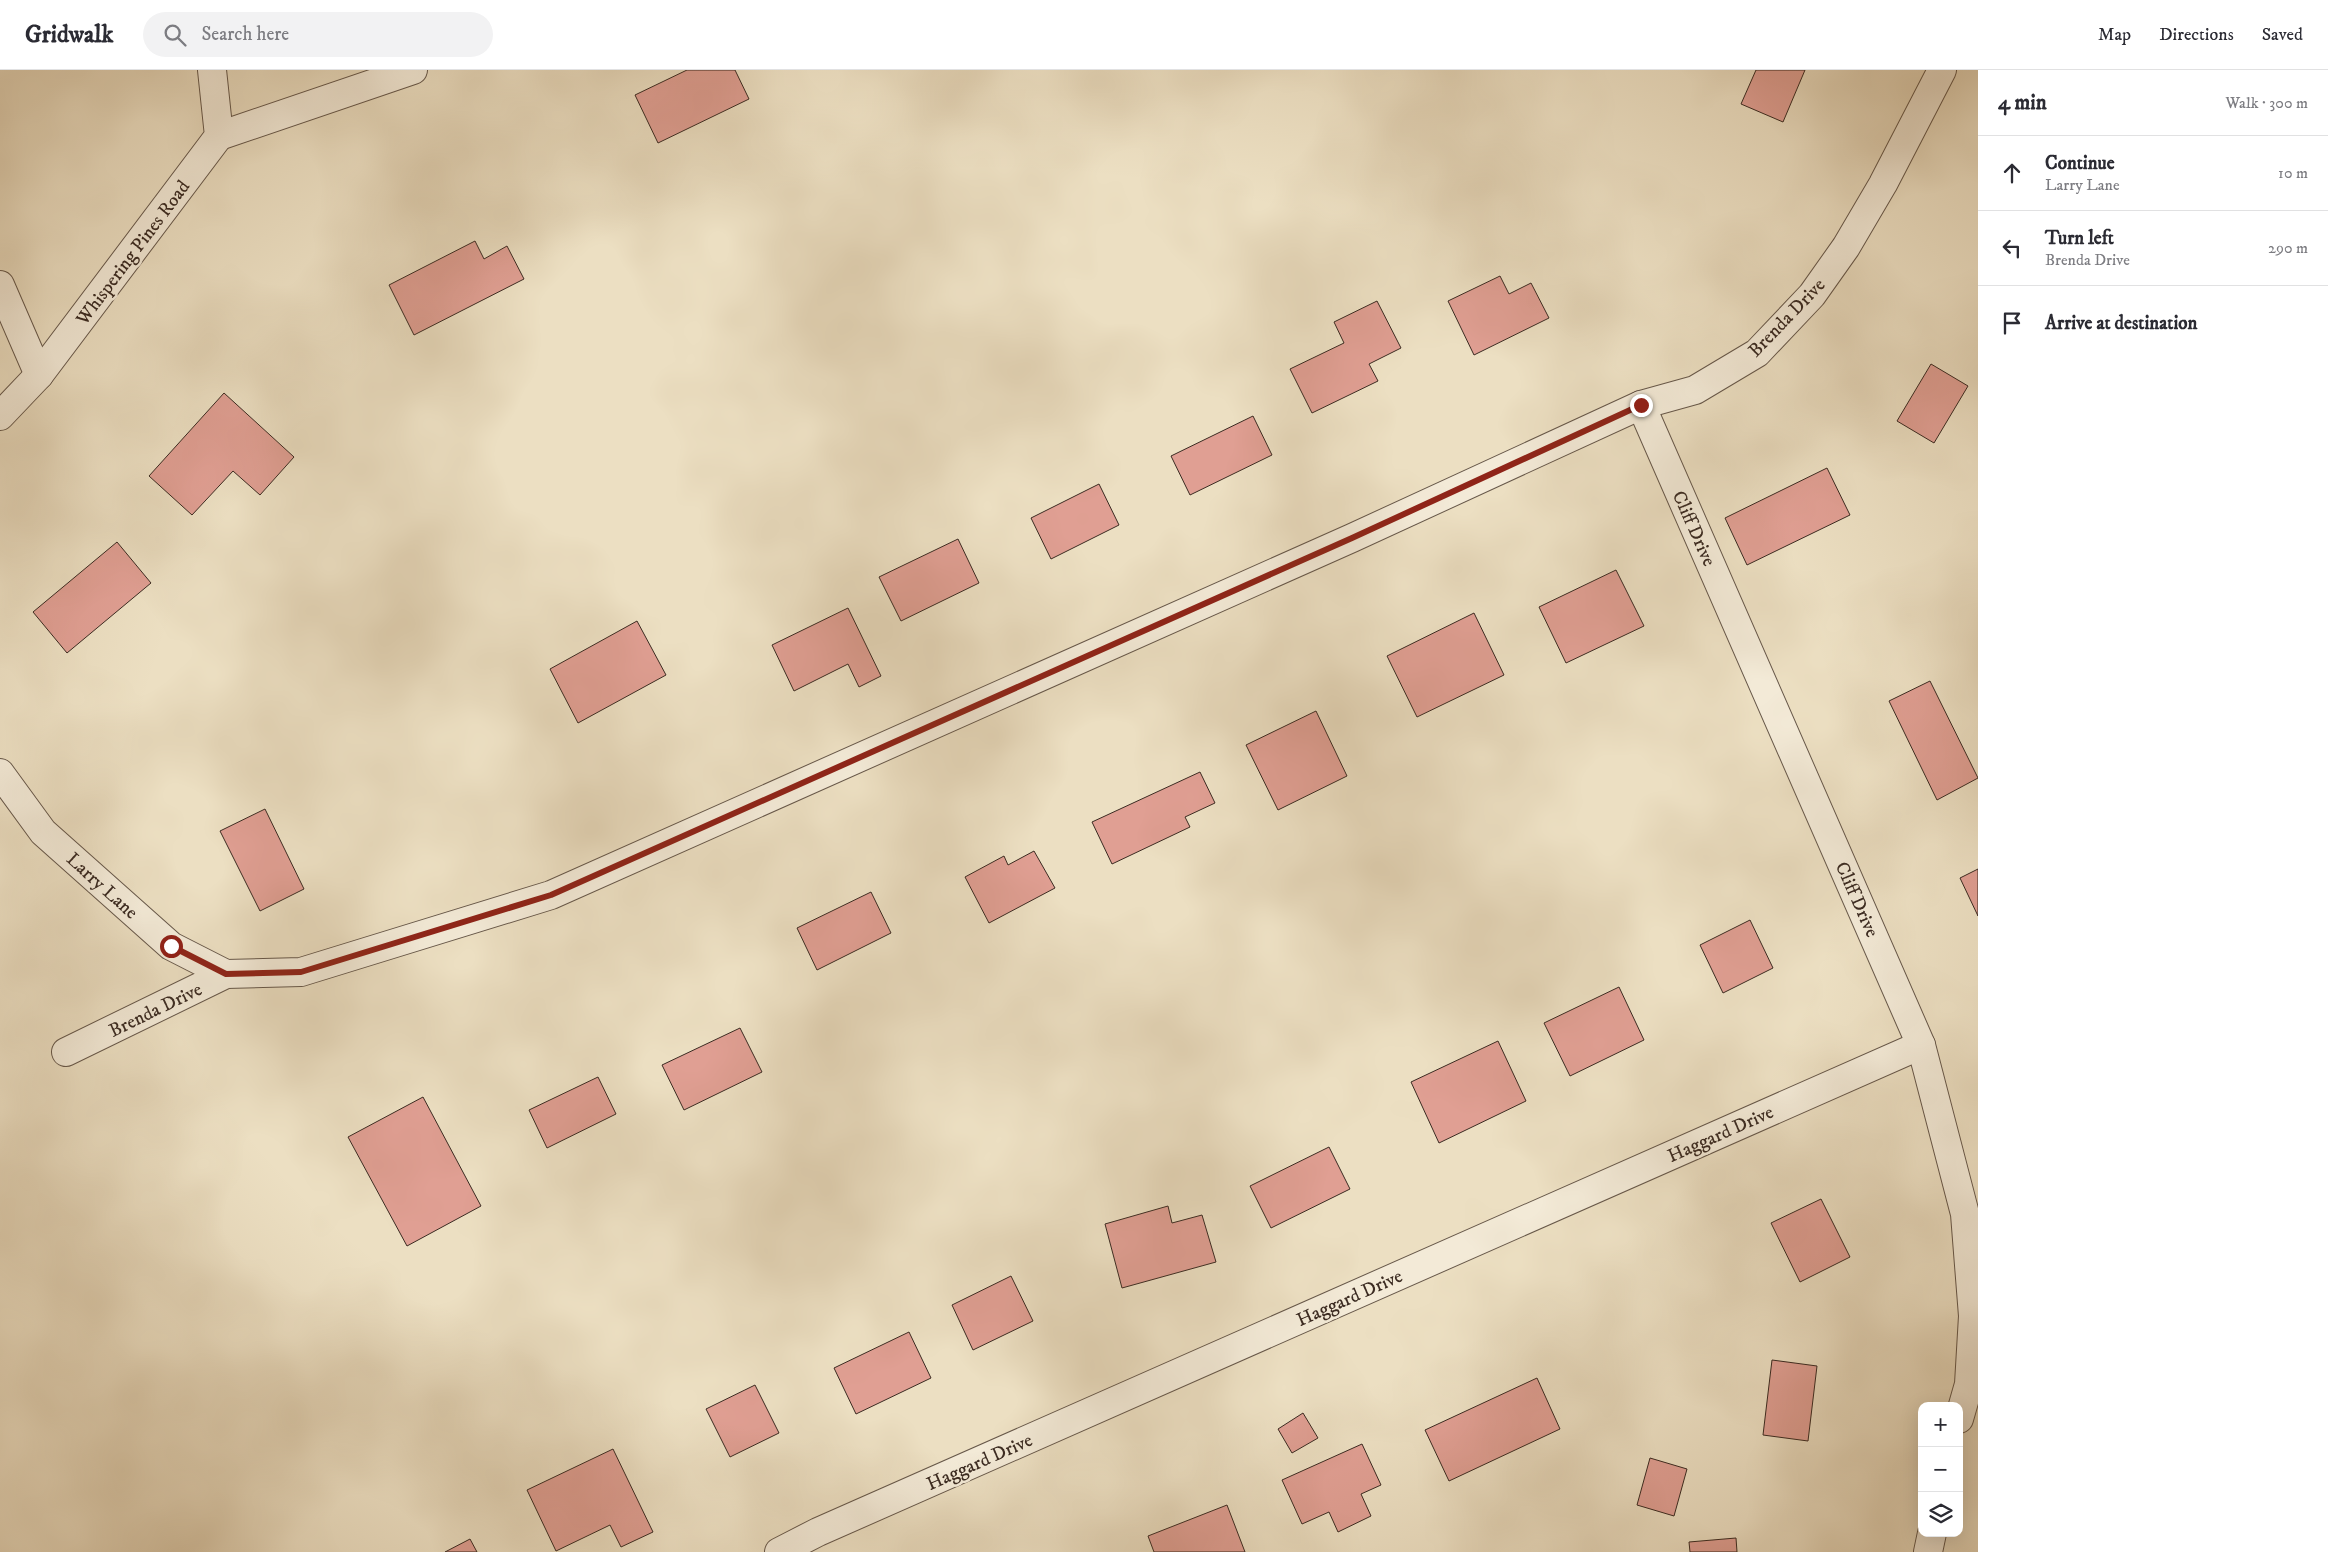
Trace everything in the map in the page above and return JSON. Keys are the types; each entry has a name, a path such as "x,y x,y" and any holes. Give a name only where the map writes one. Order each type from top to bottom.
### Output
{"street":[{"path":"212,70 219,136 413,70"},
{"name":"Brenda Drive","path":"66,1052 226,974 301,972 551,895 1343,542 1641,405 1695,390 1757,353 1812,295 1846,247 1883,184 1942,70"},
{"name":"Whispering Pines Road","path":"0,416 39,375 219,136"},
{"path":"0,285 39,375"},
{"name":"Cliff Drive","path":"1641,405 1922,1045 1965,1214 1973,1316 1969,1384 1963,1405"},
{"name":"Larry Lane","path":"0,772 43,832 171,946 226,974"},
{"name":"Haggard Drive","path":"779,1552 818,1532 1922,1045"},
{"path":"1928,1552 1931,1537"}],"building":[{"path":"687,70 735,70 749,99 658,143 635,95"},
{"path":"1756,70 1805,70 1783,122 1741,104"},
{"path":"475,241 484,259 507,246 524,279 414,335 389,285"},
{"path":"1500,276 1509,294 1531,283 1549,318 1474,355 1448,301"},
{"path":"1377,301 1401,348 1369,364 1378,381 1312,413 1290,369 1344,343 1334,322"},
{"path":"1931,364 1968,386 1934,443 1897,421"},
{"path":"224,393 294,457 260,495 233,471 192,515 149,476"},
{"path":"1253,416 1272,455 1190,495 1171,456"},
{"path":"1827,468 1850,515 1747,565 1725,518"},
{"path":"1099,484 1119,525 1051,559 1031,518"},
{"path":"958,539 979,583 901,621 879,577"},
{"path":"117,542 151,583 67,653 33,612"},
{"path":"1616,570 1644,626 1566,663 1539,607"},
{"path":"848,608 881,676 859,687 848,664 794,691 772,645"},
{"path":"1474,613 1504,675 1417,717 1387,656"},
{"path":"637,621 666,675 578,723 550,669"},
{"path":"1930,681 1978,778 1937,800 1889,701"},
{"path":"1316,711 1347,776 1278,810 1246,745"},
{"path":"1200,772 1215,803 1185,817 1190,827 1112,864 1092,822"},
{"path":"265,809 304,889 260,911 220,831"},
{"path":"1034,851 1055,888 989,923 965,877 1004,856 1008,865"},
{"path":"1978,869 1978,916 1960,878"},
{"path":"871,892 891,933 817,970 797,928"},
{"path":"1750,920 1773,968 1723,993 1700,945"},
{"path":"1619,987 1644,1040 1570,1076 1544,1023"},
{"path":"740,1028 762,1072 684,1110 662,1065"},
{"path":"1498,1041 1526,1101 1439,1143 1411,1082"},
{"path":"598,1077 616,1114 547,1148 529,1110"},
{"path":"423,1097 481,1206 407,1246 348,1137"},
{"path":"1329,1147 1350,1189 1271,1228 1250,1186"},
{"path":"1821,1199 1850,1257 1800,1282 1771,1223"},
{"path":"1168,1206 1172,1223 1202,1215 1216,1262 1122,1288 1105,1224"},
{"path":"1011,1276 1033,1321 973,1350 952,1305"},
{"path":"909,1332 931,1378 856,1414 834,1368"},
{"path":"1772,1360 1817,1366 1808,1441 1763,1435"},
{"path":"1537,1378 1560,1429 1449,1481 1425,1430"},
{"path":"755,1385 779,1433 730,1457 706,1409"},
{"path":"1303,1413 1318,1438 1292,1453 1278,1429"},
{"path":"1362,1444 1381,1485 1361,1494 1371,1516 1338,1532 1329,1512 1302,1524 1282,1480"},
{"path":"613,1449 653,1532 621,1547 610,1525 556,1551 527,1490"},
{"path":"1650,1458 1687,1469 1674,1516 1637,1505"},
{"path":"1227,1505 1245,1552 1154,1552 1148,1536"},
{"path":"1736,1538 1737,1552 1690,1552 1689,1542"},
{"path":"470,1539 477,1552 445,1552"}],"route":[{"path":"171,946 226,974 301,972 551,895 1352,538 1641,405"}]}
